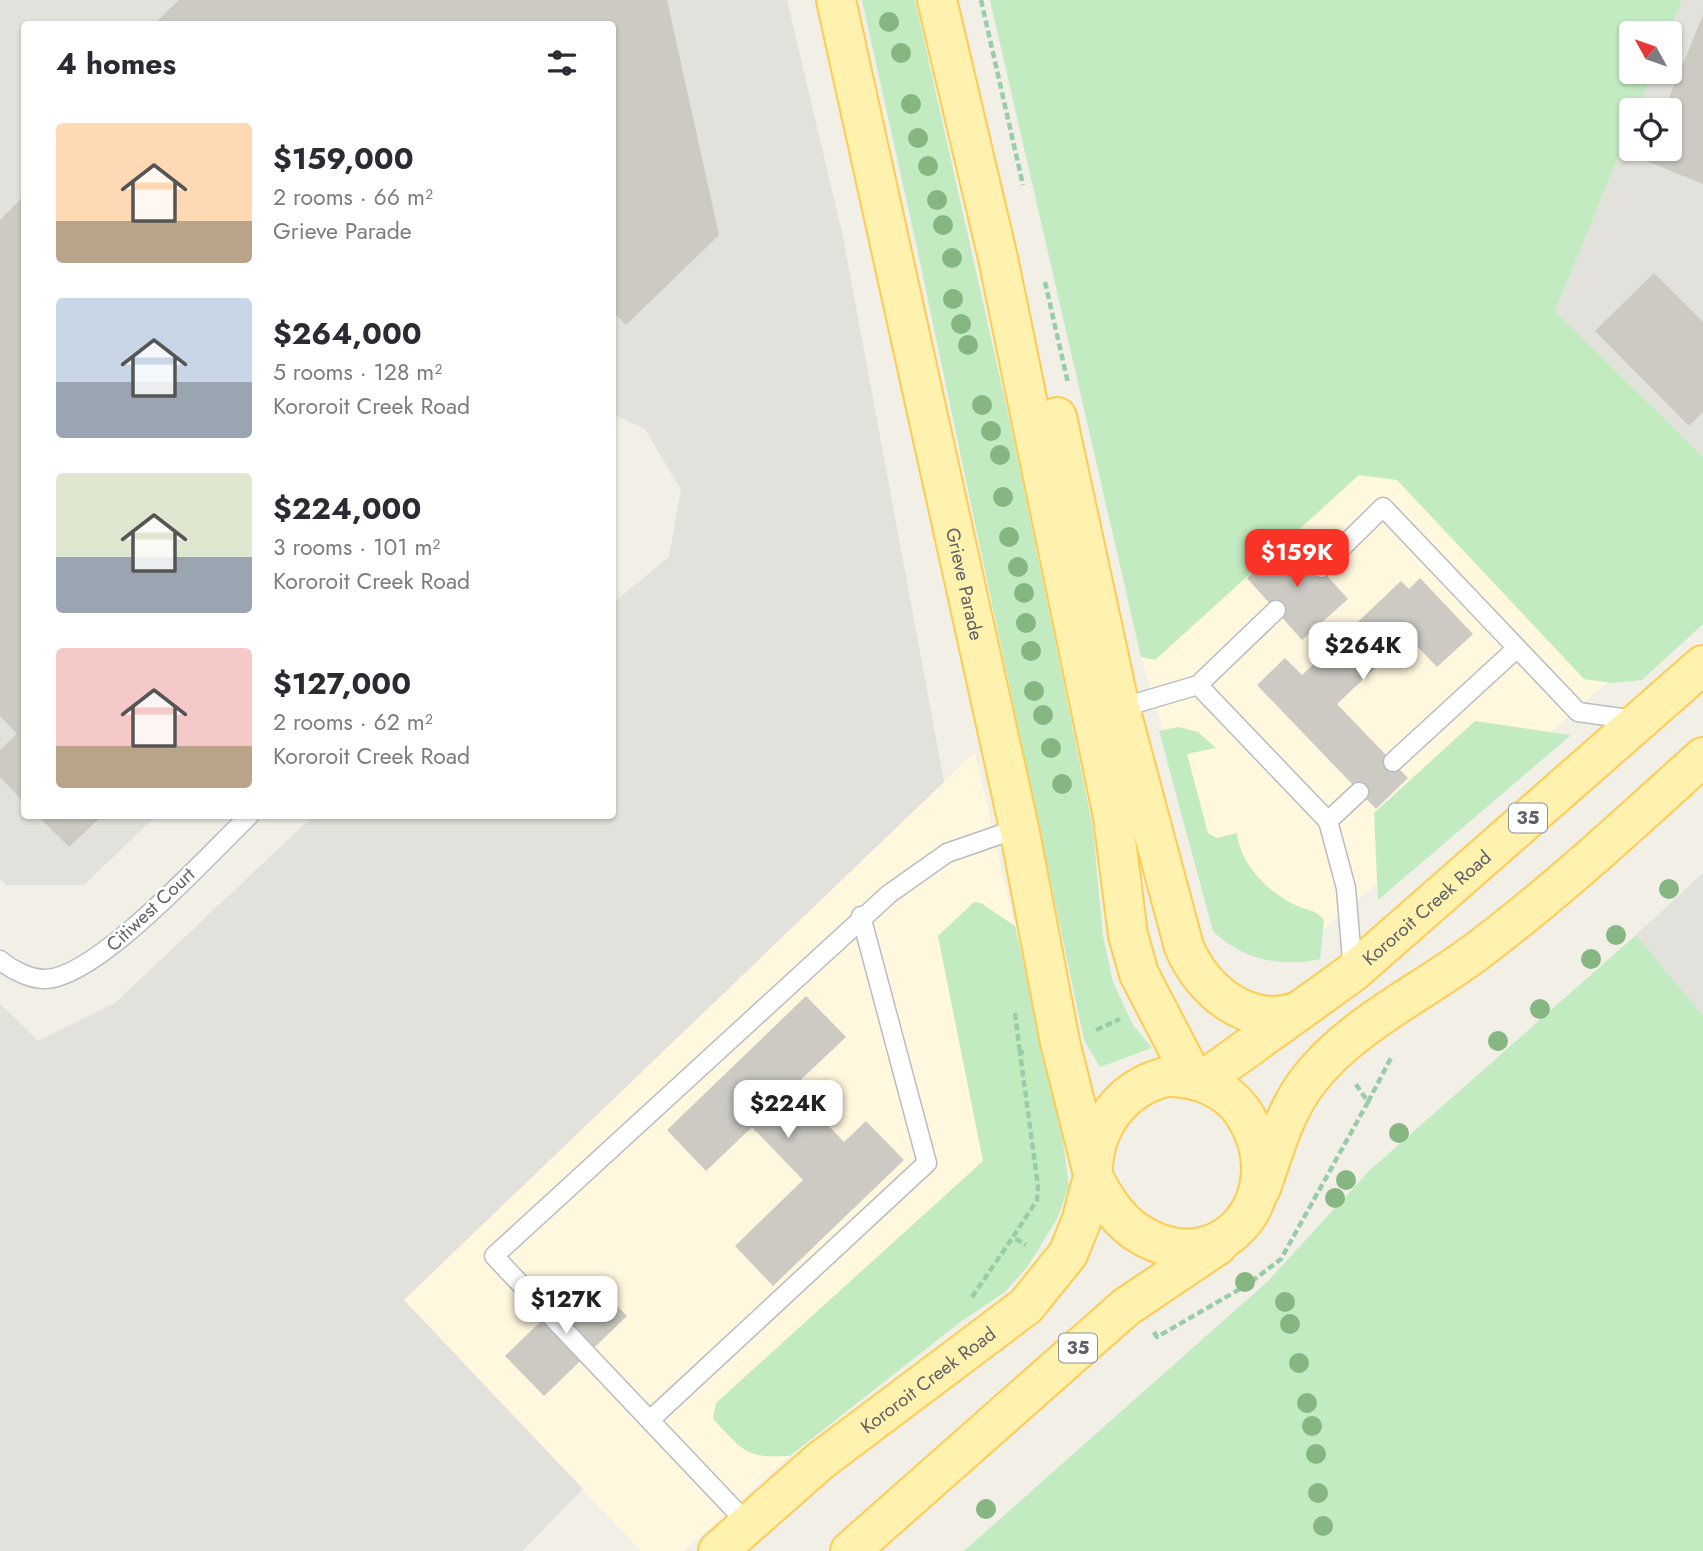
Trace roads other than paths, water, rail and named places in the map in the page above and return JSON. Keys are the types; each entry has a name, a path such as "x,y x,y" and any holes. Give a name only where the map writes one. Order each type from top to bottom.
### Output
{"main road":[{"name":"Grieve Parade","path":"836,0 1019,828 1060,1042 1093,1174"},
{"path":"937,0 998,258 1027,320 1051,388 1106,711 1114,817 1128,935 1139,974 1198,1080 1154,1080 1124,1098 1101,1131 1093,1174 1121,1218 1152,1240 1172,1246 1198,1248 1228,1237"},
{"name":"Kororoit Creek Road","path":"1198,1080 1353,972 1703,665"},
{"path":"1106,711 1180,933 1195,968 1219,996 1248,1011 1277,1016 1299,1011"},
{"name":"35","path":"850,1551 1126,1307 1228,1237 1253,1208 1296,1099 1309,1080 1336,1052 1374,1020 1450,971 1501,933 1587,861 1703,757"},
{"name":"35","path":"1198,1080 1234,1102 1247,1119 1261,1154 1261,1188"},
{"name":"Kororoit Creek Road","path":"718,1551 889,1406 1015,1316 1060,1266 1081,1222 1093,1174"}],"lane":[{"path":"1321,568 1383,507 1578,712 1639,721"},
{"path":"1106,711 1198,685 1276,610"},
{"path":"1393,762 1517,648"},
{"path":"1198,685 1328,821 1346,888 1353,972"},
{"path":"1328,821 1359,792"},
{"name":"Citiwest Court","path":"0,960 9,968 44,979 80,968 110,948 246,819"},
{"path":"748,1524 495,1256 862,916 916,872 947,853 1019,828"},
{"path":"650,1420 928,1163 862,916"}]}
